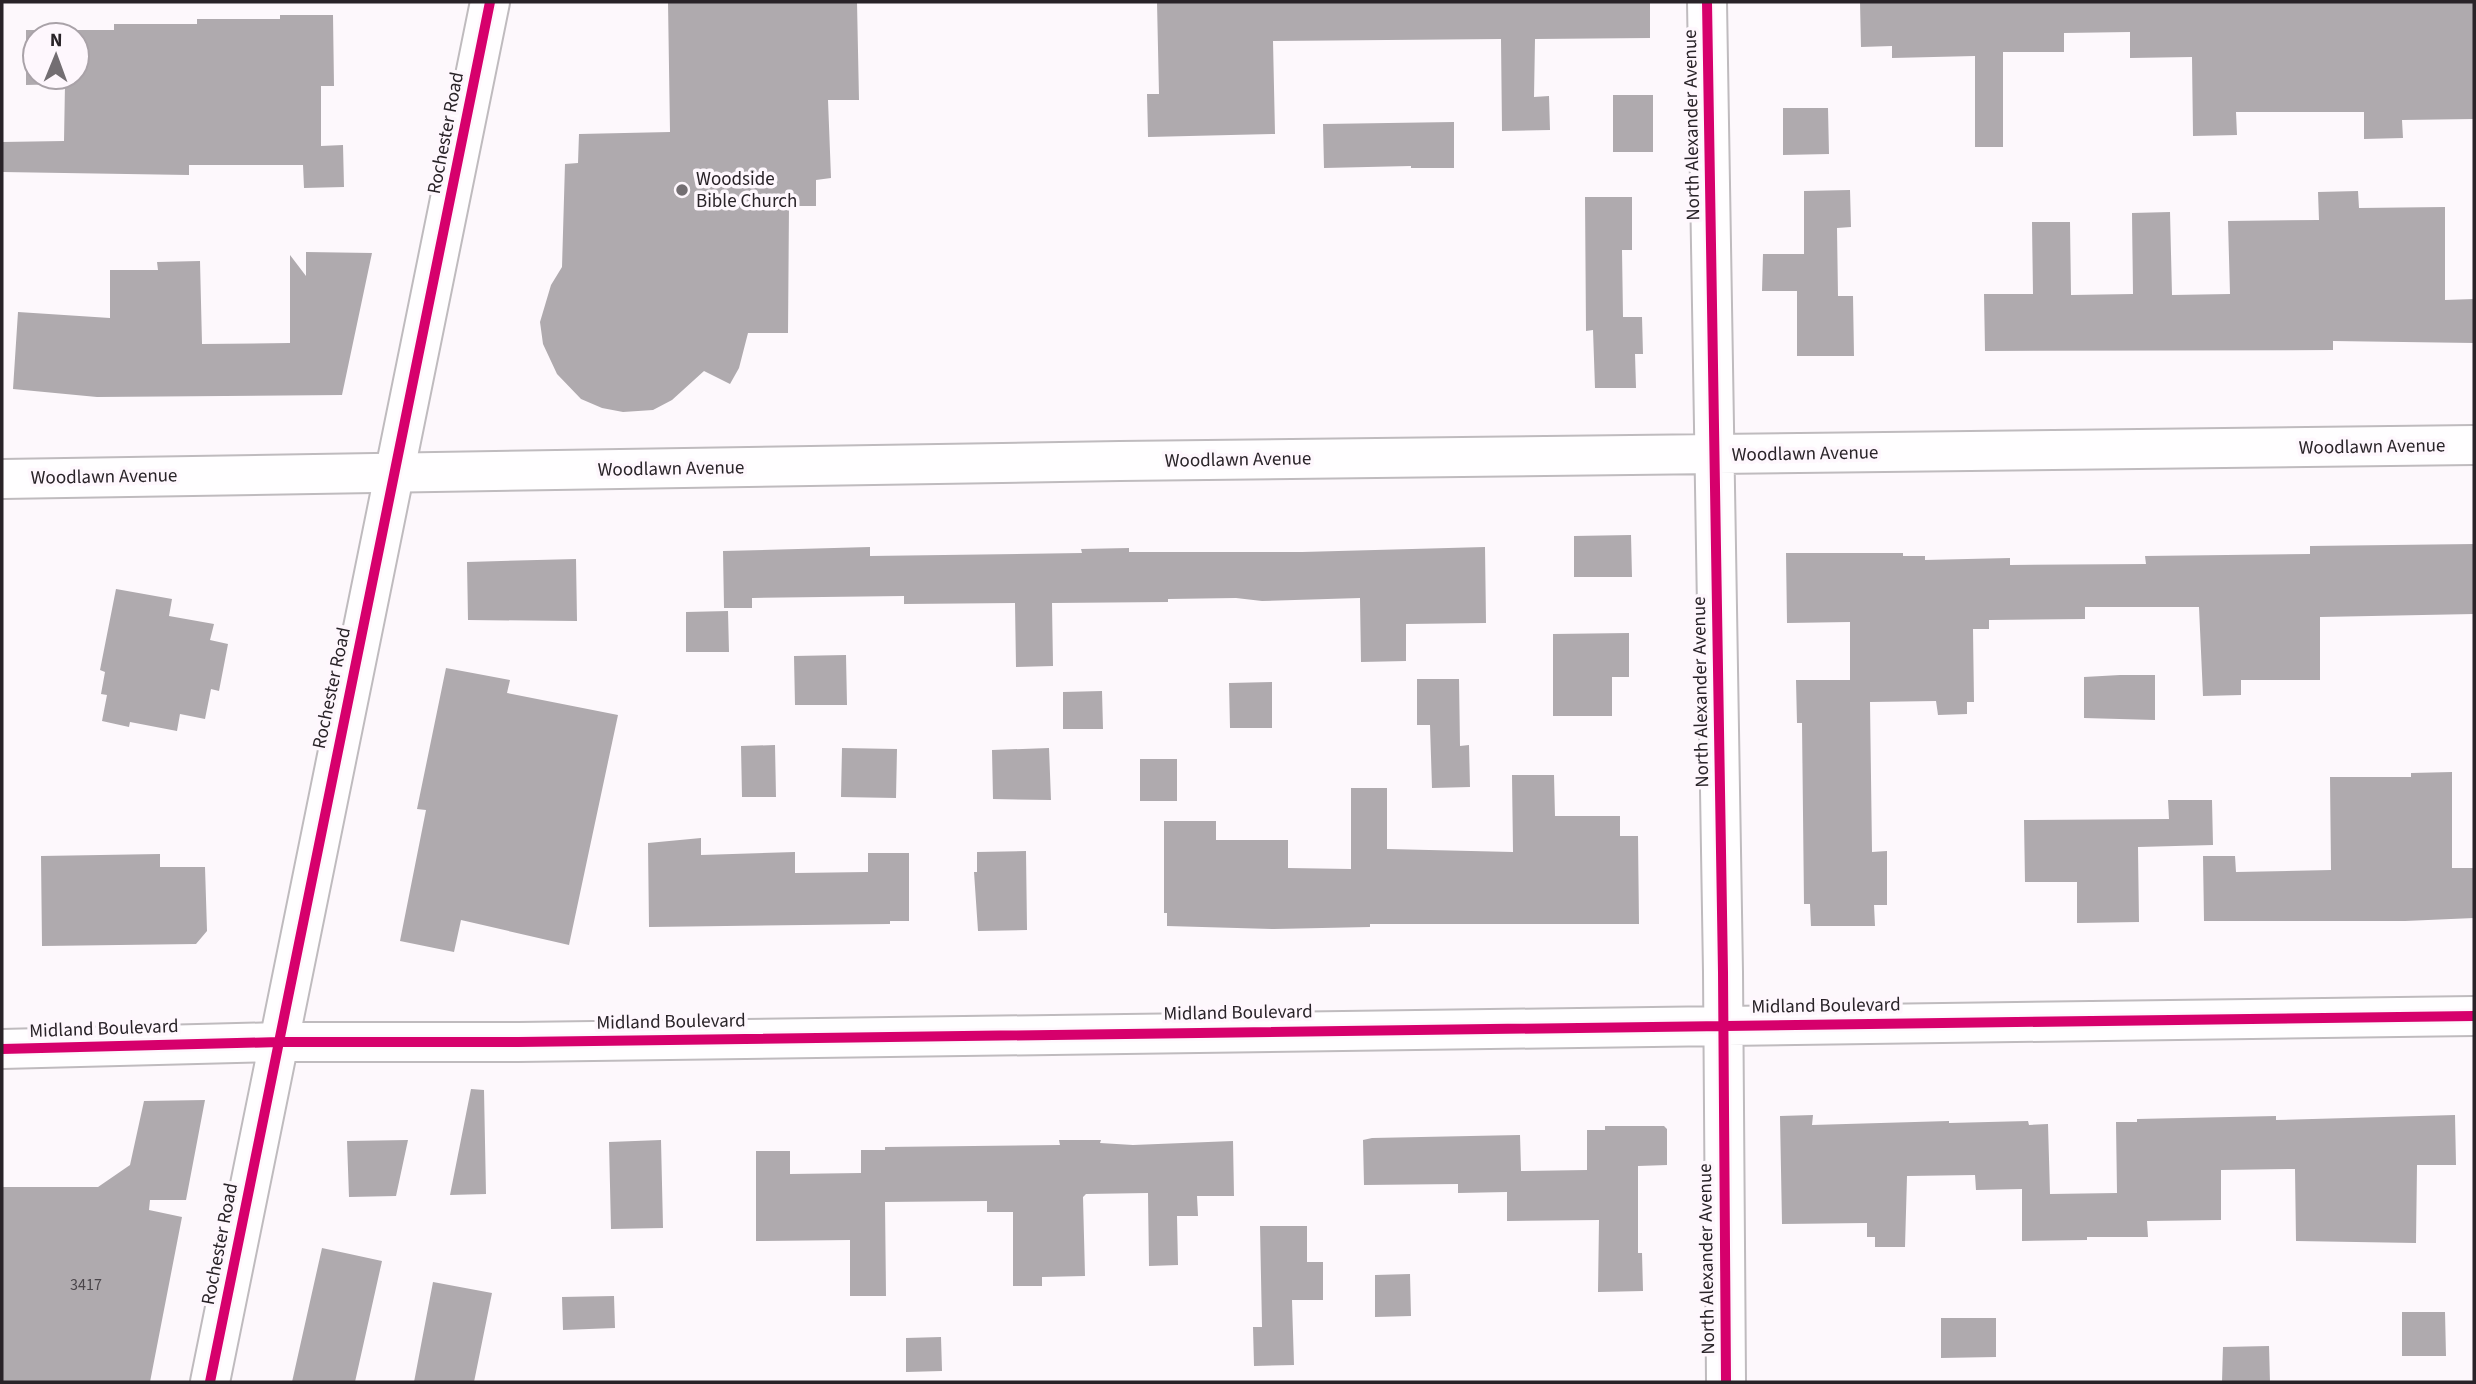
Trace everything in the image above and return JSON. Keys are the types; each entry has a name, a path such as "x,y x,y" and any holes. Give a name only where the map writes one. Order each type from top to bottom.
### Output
{"street":[{"name":"Rochester Road","path":"210,1382 490,2"},
{"name":"North Alexander Avenue","path":"1707,2 1726,1382"},
{"name":"Woodlawn Avenue","path":"2,479 2474,445"},
{"name":"Midland Boulevard","path":"2,1049 279,1042 518,1042 2474,1016"}],"building":[{"path":"668,2 857,2 859,100 828,100 831,178 816,180 816,206 789,206 788,333 748,333 739,368 730,384 704,371 672,400 653,410 623,412 602,408 581,399 557,374 543,344 540,322 551,285 562,267 565,164 578,163 579,134 670,132"},
{"path":"1157,2 1650,2 1650,38 1535,39 1534,97 1549,96 1550,130 1502,131 1501,39 1273,41 1275,134 1148,137 1147,94 1159,94"},
{"path":"1860,2 2474,2 2474,119 2402,120 2403,138 2364,139 2364,112 2236,112 2237,135 2193,136 2192,57 2130,58 2130,32 2064,33 2064,52 2003,52 2003,147 1975,147 1975,56 1892,58 1892,46 1861,47"},
{"path":"280,15 333,15 334,86 321,86 321,146 343,145 344,187 304,188 303,165 189,165 189,175 2,172 2,142 64,141 65,91 91,91 91,30 114,30 114,24 197,24 197,19 280,19"},
{"path":"1613,95 1653,95 1653,152 1613,152"},
{"path":"1783,108 1828,108 1829,154 1783,155"},
{"path":"1454,122 1454,168 1324,168 1323,124"},
{"path":"1850,190 1851,227 1837,228 1838,296 1853,296 1854,356 1797,356 1797,291 1762,291 1763,254 1804,254 1804,191"},
{"path":"2358,191 2359,208 2445,207 2445,300 2474,299 2474,343 2333,341 2333,350 1985,351 1984,294 2033,294 2032,222 2070,222 2071,295 2133,294 2132,213 2170,212 2172,295 2230,294 2228,221 2319,220 2318,192"},
{"path":"1585,197 1632,197 1632,250 1622,250 1623,317 1642,317 1643,354 1635,354 1636,388 1595,388 1593,330 1586,331"},
{"path":"306,252 372,253 342,395 97,397 13,389 18,312 110,318 110,270 158,270 157,262 200,261 202,344 290,343 290,255 306,276"},
{"path":"1631,535 1632,577 1574,577 1574,536"},
{"path":"2474,544 2474,614 2320,617 2320,680 2241,680 2241,695 2203,696 2199,607 2085,607 2085,619 1989,620 1989,629 1973,629 1974,702 1967,702 1967,714 1938,715 1936,701 1870,702 1872,852 1887,851 1887,905 1874,905 1875,926 1811,926 1810,904 1804,904 1802,723 1797,723 1796,680 1850,680 1850,622 1787,623 1786,553 1903,553 1903,556 1925,556 1925,560 2010,558 2010,565 2146,564 2145,556 2310,554 2310,546"},
{"path":"870,547 870,556 1082,553 1081,549 1129,548 1129,552 1302,552 1485,547 1486,623 1406,624 1406,661 1361,662 1360,598 1262,601 1236,598 1168,599 1168,602 1052,603 1053,666 1016,667 1015,603 904,604 904,596 752,598 752,608 724,608 723,551"},
{"path":"576,559 577,621 468,620 467,562"},
{"path":"116,589 172,599 169,616 214,624 210,640 228,644 219,691 211,689 205,719 180,714 177,731 130,722 129,727 102,721 107,695 101,694 105,672 100,670"},
{"path":"728,611 729,652 686,652 686,612"},
{"path":"1629,633 1629,677 1612,677 1612,716 1553,716 1553,634"},
{"path":"846,655 847,705 795,705 794,656"},
{"path":"446,668 510,680 507,693 618,715 569,945 461,920 454,952 400,941 426,810 417,809"},
{"path":"2155,675 2155,720 2084,718 2084,677"},
{"path":"1417,679 1459,679 1460,746 1469,745 1470,787 1432,788 1430,725 1417,725"},
{"path":"1272,682 1272,728 1230,728 1229,683"},
{"path":"1102,691 1103,729 1063,729 1063,692"},
{"path":"775,745 776,797 742,797 741,746"},
{"path":"842,748 897,749 896,798 841,797"},
{"path":"1049,748 1051,800 993,799 992,750"},
{"path":"1140,759 1177,759 1177,801 1140,801"},
{"path":"2452,772 2452,868 2474,868 2474,918 2405,921 2204,921 2203,856 2235,856 2236,872 2331,870 2330,777 2411,777 2411,773"},
{"path":"1512,775 1554,775 1555,816 1620,816 1620,836 1638,836 1639,924 1370,924 1370,927 1274,929 1167,926 1167,913 1164,913 1164,821 1216,821 1216,840 1288,840 1288,868 1351,869 1351,788 1387,788 1387,849 1513,852"},
{"path":"2168,800 2212,800 2213,845 2138,847 2139,922 2077,923 2077,882 2025,882 2024,820 2169,819"},
{"path":"701,838 701,855 795,852 795,873 868,872 868,853 909,853 909,921 890,921 890,924 649,927 648,843"},
{"path":"1026,851 1027,930 978,931 974,872 977,872 977,852"},
{"path":"160,854 160,867 205,867 207,931 196,944 42,946 41,856"},
{"path":"471,1089 484,1090 486,1194 450,1195"},
{"path":"205,1100 186,1200 150,1200 149,1210 182,1217 150,1382 2,1382 2,1187 98,1187 130,1165 144,1101"},
{"path":"1813,1115 1812,1125 1949,1121 2028,1121 2029,1125 2048,1124 2050,1194 2117,1193 2116,1122 2137,1122 2137,1119 2276,1116 2276,1120 2455,1115 2456,1165 2417,1165 2416,1243 2296,1241 2295,1169 2221,1170 2221,1220 2147,1221 2148,1237 2087,1237 2087,1240 2022,1241 2022,1189 1976,1190 1975,1175 1907,1176 1905,1247 1875,1247 1875,1237 1867,1237 1867,1223 1782,1224 1780,1116"},
{"path":"1605,1126 1664,1126 1667,1129 1667,1165 1638,1166 1638,1253 1642,1253 1643,1291 1598,1292 1599,1220 1507,1221 1507,1192 1458,1193 1458,1184 1364,1185 1363,1140 1520,1135 1521,1171 1587,1170 1587,1130 1605,1130"},
{"path":"408,1140 396,1196 349,1197 347,1141"},
{"path":"661,1140 663,1228 611,1229 609,1142"},
{"path":"1059,1140 1101,1140 1100,1143 1133,1145 1233,1141 1234,1196 1197,1196 1198,1216 1177,1216 1178,1265 1149,1266 1148,1193 1086,1194 1083,1197 1085,1276 1042,1277 1042,1286 1013,1286 1013,1212 987,1212 987,1201 885,1202 886,1296 850,1296 850,1240 756,1241 756,1151 790,1151 790,1174 861,1173 861,1150 885,1150 885,1147 1060,1145"},
{"path":"1260,1226 1307,1226 1307,1262 1323,1262 1323,1300 1292,1300 1294,1365 1254,1366 1253,1327 1262,1327"},
{"path":"322,1248 382,1261 355,1382 292,1382"},
{"path":"1410,1274 1411,1316 1375,1317 1375,1275"},
{"path":"433,1282 492,1293 474,1382 414,1382"},
{"path":"614,1296 615,1328 563,1330 562,1297"},
{"path":"2402,1312 2445,1312 2446,1356 2402,1356"},
{"path":"1941,1318 1996,1318 1996,1357 1941,1358"},
{"path":"941,1337 942,1371 906,1372 906,1338"},
{"path":"2269,1346 2270,1382 2222,1382 2223,1347"}],"cycle path":[{"path":"210,1382 490,2"},
{"path":"1707,2 1723,972 1726,1382"},
{"path":"2,1049 279,1042 518,1042 2474,1016"}],"place":[{"name":"Woodside Bible Church","path":"682,190"}]}
